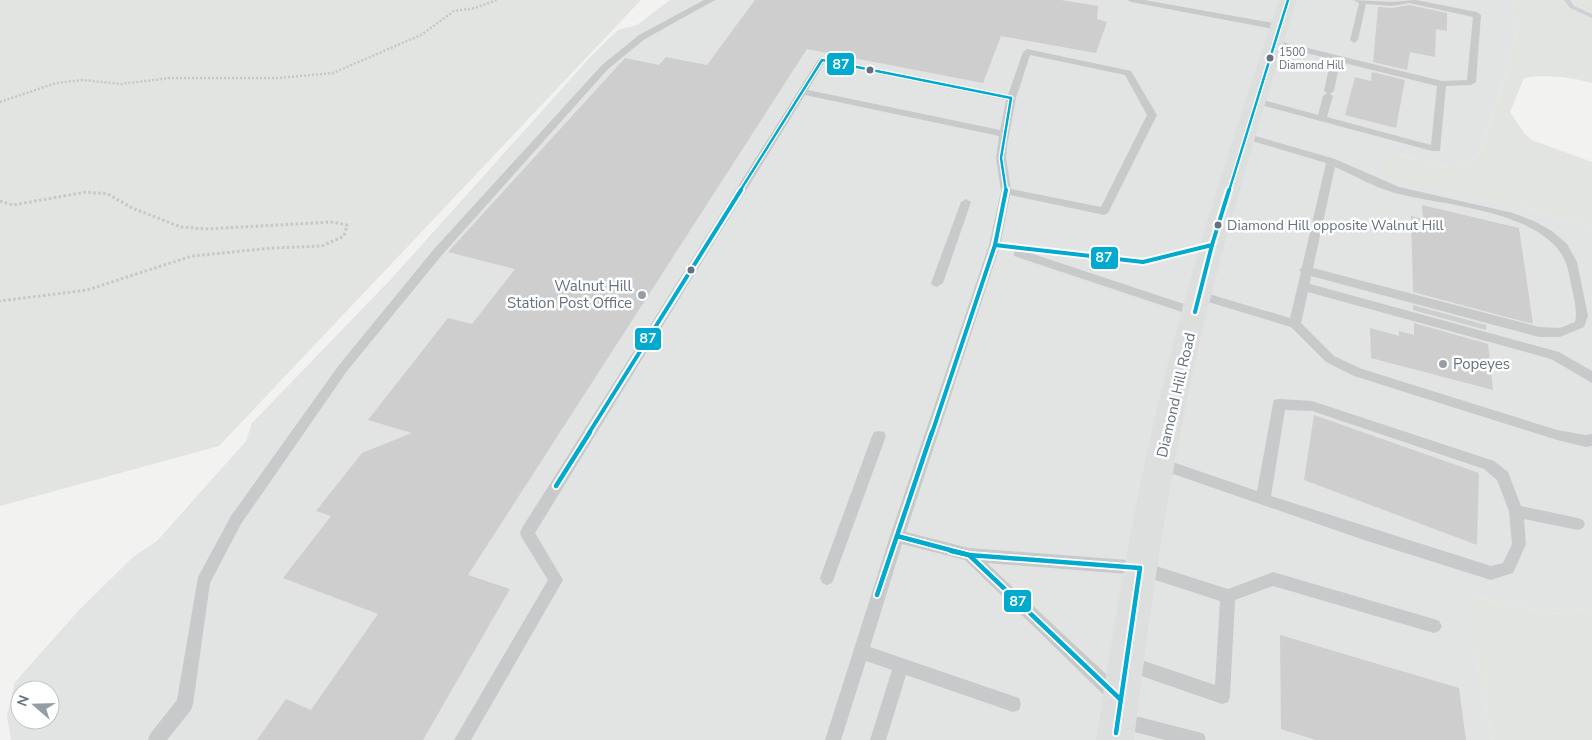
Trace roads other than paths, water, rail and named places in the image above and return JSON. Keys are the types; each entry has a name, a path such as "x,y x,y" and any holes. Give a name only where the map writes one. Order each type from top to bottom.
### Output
{"main road":[{"name":"Diamond Hill Road","path":"1118,720 1140,568 1197,303 1212,245 1288,0"}],"lane":[{"path":"156,740 185,704 203,582 236,520 343,368 438,252 604,67 658,26 711,0"},
{"path":"1131,0 1277,35 1336,58 1442,84 1471,82 1477,15 1409,1 1392,4 1360,1 1354,40"},
{"path":"833,740 897,536 995,245 1006,191 1000,158 1011,98 1027,52 1128,72 1152,115 1104,211 1006,191"},
{"path":"1322,118 1336,58"},
{"path":"462,740 556,580 526,533 822,60 1011,98"},
{"path":"1256,101 1436,149 1442,84"},
{"path":"802,92 1005,134"},
{"path":"1245,136 1331,161 1395,190 1516,217 1549,234 1562,247 1570,259 1582,316 1580,324 1570,330 1556,334 1539,332 1305,270"},
{"path":"1295,324 1305,270 1331,161"},
{"path":"937,282 966,202"},
{"path":"995,245 1143,262 1212,245"},
{"path":"995,245 1197,303 1295,324 1330,359 1358,373 1557,435 1586,441 1592,440"},
{"path":"1302,286 1555,355 1592,378"},
{"path":"1161,464 1263,500 1491,573 1508,568 1519,544 1516,511 1503,476 1489,465 1312,406 1279,404 1263,500"},
{"path":"828,578 879,436"},
{"path":"1516,511 1578,524"},
{"path":"897,536 969,555 1140,568 1228,596 1273,579 1434,626"},
{"path":"969,555 1118,720 1198,740"},
{"path":"1126,663 1222,696 1228,596"},
{"path":"860,651 1013,704"},
{"path":"878,740 900,665"}],"waterway":[{"path":"1567,0 1572,7 1592,16"}],"place":[{"name":"1500 Diamond Hill","path":"1270,58"},
{"name":"Diamond Hill opposite Walnut Hill","path":"1218,225"},
{"name":"Walnut Hill Station Post Office","path":"642,295"},
{"name":"Popeyes","path":"1443,364"}]}
